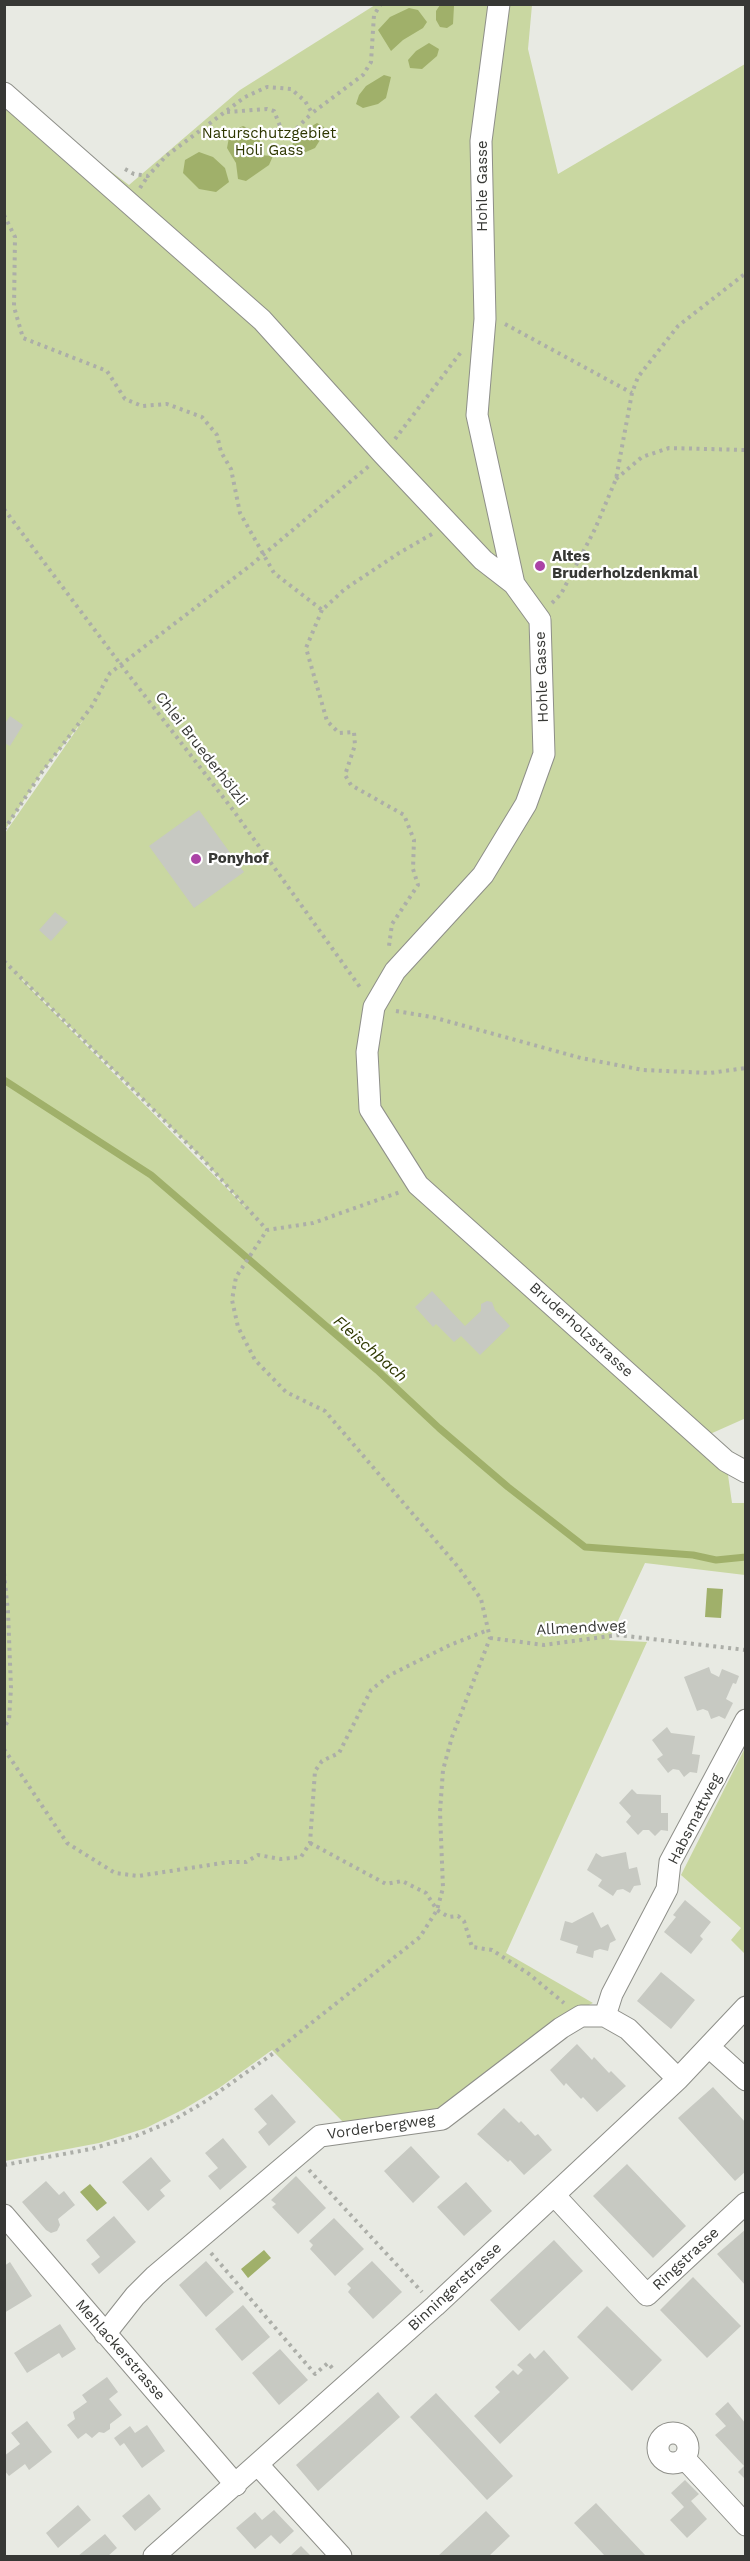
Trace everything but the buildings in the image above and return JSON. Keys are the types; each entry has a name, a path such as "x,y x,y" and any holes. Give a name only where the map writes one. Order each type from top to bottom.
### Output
{"street":[{"name":"Hohle Gasse","path":"418,1185 370,1109 367,1052 374,1007 395,971 483,875 526,804 544,754 540,620 514,584 477,415 485,318 482,141 499,4"},
{"path":"4,93 262,320 483,560 514,584"},
{"name":"Bruderholzstrasse","path":"418,1185 726,1461 746,1472"},
{"name":"Habsmattweg","path":"605,2016 612,1994 667,1889 670,1862 746,1720"},
{"name":"Binningerstrasse","path":"154,2556 435,2306 678,2079 746,2007"},
{"path":"581,2016 605,2016 628,2029 678,2079"},
{"name":"Vorderbergweg","path":"105,2334 135,2296 320,2136 330,2132 426,2123 442,2119 561,2028 581,2016"},
{"path":"710,2047 746,2080"},
{"name":"Ringstrasse","path":"554,2195 647,2295 746,2203"},
{"name":"Mehlackerstrasse","path":"4,2215 236,2485"},
{"path":"685,2459 746,2525"},
{"path":"258,2465 341,2556"}],"path":[{"path":"226,112 267,109 274,111 284,136 289,136 312,113 363,75 371,62 374,15 381,4"},
{"path":"124,169 134,174 148,176 166,156 245,97 267,87 291,89 304,101 312,113"},
{"path":"4,215 15,237 14,307 23,339 107,371 124,399 142,406 167,404 202,417 217,435 221,452 231,469 240,513 274,573 322,610"},
{"path":"540,620 561,594 595,529 616,479 632,393 638,377 678,326 746,273"},
{"path":"485,318 502,322 632,393"},
{"path":"4,830 42,772 92,706 110,673 264,555 383,454 465,346"},
{"path":"616,479 642,457 669,448 746,450"},
{"name":"Chlei Bruederhölzli","path":"4,509 233,810 374,1007"},
{"path":"395,971 388,952 392,924 418,885 413,869 414,840 404,815 351,785 345,775 355,745 354,732 339,733 327,721 306,648 322,610 345,590 399,553 424,541 448,522"},
{"path":"4,961 201,1157 267,1230"},
{"path":"374,1007 432,1017 581,1058 643,1070 710,1073 746,1068"},
{"path":"4,2165 92,2149 136,2136 181,2116 271,2055 420,1937 437,1910 443,1888 440,1812 443,1770 452,1737 490,1638 481,1599 459,1568 325,1411 286,1392 255,1360 238,1327 232,1300 236,1277 267,1230 313,1223 418,1185"},
{"path":"4,1573 11,1688 9,1720 4,1727"},
{"path":"4,1618 8,1611"},
{"path":"4,1749 67,1843 115,1873 138,1876 230,1862 246,1862 258,1854 281,1859 301,1857 310,1843 315,1771 322,1761 339,1753 371,1690 390,1675 450,1645 488,1630"},
{"name":"Allmendweg","path":"490,1638 544,1645 618,1635 746,1650"},
{"path":"4,1683 11,1688"},
{"path":"310,1843 386,1884 402,1881 426,1893 437,1910 448,1917 458,1916 464,1921 472,1947 492,1950 502,1956 529,1974 581,2016"},
{"path":"297,2156 435,2306"},
{"path":"199,2239 315,2374 328,2363 347,2385"}],"green space":[{"name":"Naturschutzgebiet Holi Gass","path":"375,5 532,5 528,49 558,174 745,64 746,1418 701,1438 726,1461 732,1503 745,1503 745,1575 645,1563 609,1640 647,1642 506,1953 593,2003 557,2020 432,2114 344,2123 272,2050 219,2088 146,2128 99,2143 5,2161 5,833 84,719 42,772 5,830 5,92 129,185 240,90","holes":["20,977 201,1157 250,1212"]},
{"path":"745,1748 746,1954 731,1940 741,1928 681,1875"}],"shaded area":[{"path":"440,5 454,6 453,24 447,28 440,27 436,20 436,11"},
{"path":"409,8 418,10 427,22 423,28 403,40 391,51 378,30 390,17"},
{"path":"429,43 439,49 437,56 422,69 410,68 408,60 416,51"},
{"path":"384,75 391,77 386,98 378,104 363,108 356,104 366,86"},
{"path":"317,123 324,127 325,132 315,148 299,155 292,150 293,142 305,130"},
{"path":"243,126 257,132 260,138 260,155 273,156 269,165 246,181 238,179 236,163 227,148 230,132"},
{"path":"199,152 213,157 225,168 229,182 216,192 199,189 183,173 185,160"},
{"path":"707,1588 723,1589 721,1618 705,1617"},
{"path":"90,2184 107,2203 97,2211 80,2192"},
{"path":"264,2250 271,2258 248,2278 241,2269"}],"waterway":[{"name":"Fleischbach","path":"4,1080 151,1175 377,1370 439,1428 508,1487 585,1547 693,1555 716,1560 746,1557"}],"place":[{"name":"Altes Bruderholzdenkmal","path":"540,566"},
{"name":"Ponyhof","path":"196,859"}]}
